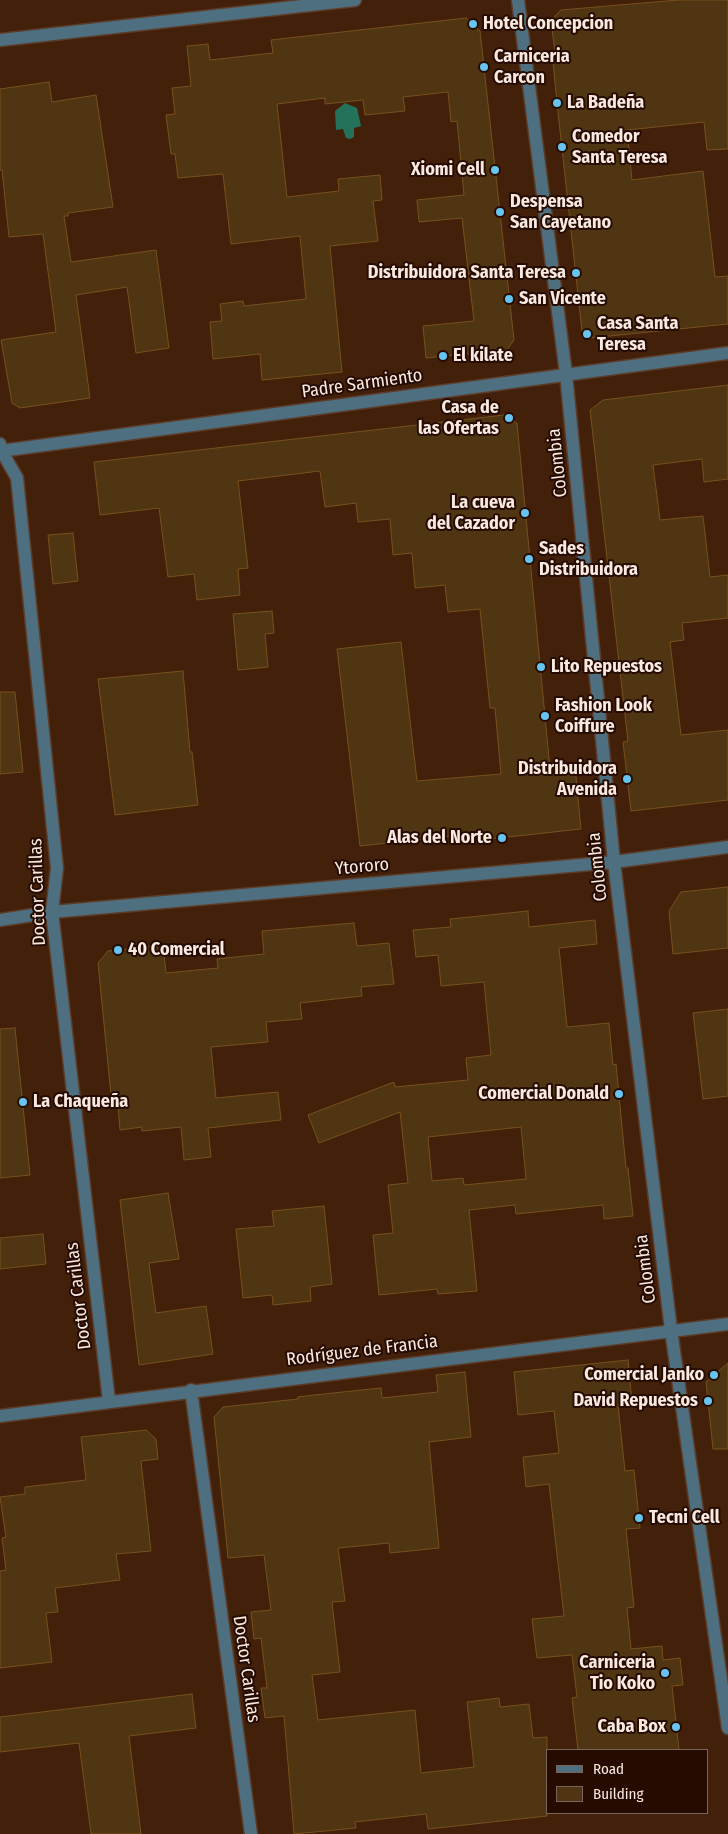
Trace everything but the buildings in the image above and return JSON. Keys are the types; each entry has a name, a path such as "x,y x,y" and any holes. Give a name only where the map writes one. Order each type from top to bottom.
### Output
{"street":[{"path":"0,40 355,0"},
{"name":"Colombia","path":"518,0 566,374 614,862 671,1330 728,1728"},
{"name":"Padre Sarmiento","path":"0,448 728,353"},
{"name":"Doctor Carillas","path":"0,448 17,478 57,868 52,912 109,1401"},
{"name":"Ytororo","path":"0,920 52,912 614,862 728,847"},
{"name":"Rodríguez de Francia","path":"0,1416 192,1390 728,1324"},
{"name":"Doctor Carillas","path":"192,1390 251,1834"}],"shaded area":[{"path":"345,103 357,108 361,126 354,128 354,137 350,139 346,138 343,129 336,130 335,111"}],"place":[{"name":"Hotel Concepcion","path":"473,24"},
{"name":"Carniceria Carcon","path":"484,67"},
{"name":"La Badeña","path":"557,103"},
{"name":"Comedor Santa Teresa","path":"562,147"},
{"name":"Xiomi Cell","path":"495,170"},
{"name":"Despensa San Cayetano","path":"500,212"},
{"name":"Distribuidora Santa Teresa","path":"576,273"},
{"name":"San Vicente","path":"509,299"},
{"name":"Casa Santa Teresa","path":"587,334"},
{"name":"El kilate","path":"443,356"},
{"name":"Casa de las Ofertas","path":"509,418"},
{"name":"La cueva del Cazador","path":"525,513"},
{"name":"Sades Distribuidora","path":"529,559"},
{"name":"Lito Repuestos","path":"541,667"},
{"name":"Fashion Look Coiffure","path":"545,716"},
{"name":"Distribuidora Avenida","path":"627,779"},
{"name":"Alas del Norte","path":"502,838"},
{"name":"40 Comercial","path":"118,950"},
{"name":"Comercial Donald","path":"619,1094"},
{"name":"La Chaqueña","path":"23,1102"},
{"name":"Comercial Janko","path":"714,1375"},
{"name":"David Repuestos","path":"708,1401"},
{"name":"Tecni Cell","path":"639,1518"},
{"name":"Carniceria Tio Koko","path":"665,1673"},
{"name":"Caba Box","path":"676,1727"}]}
